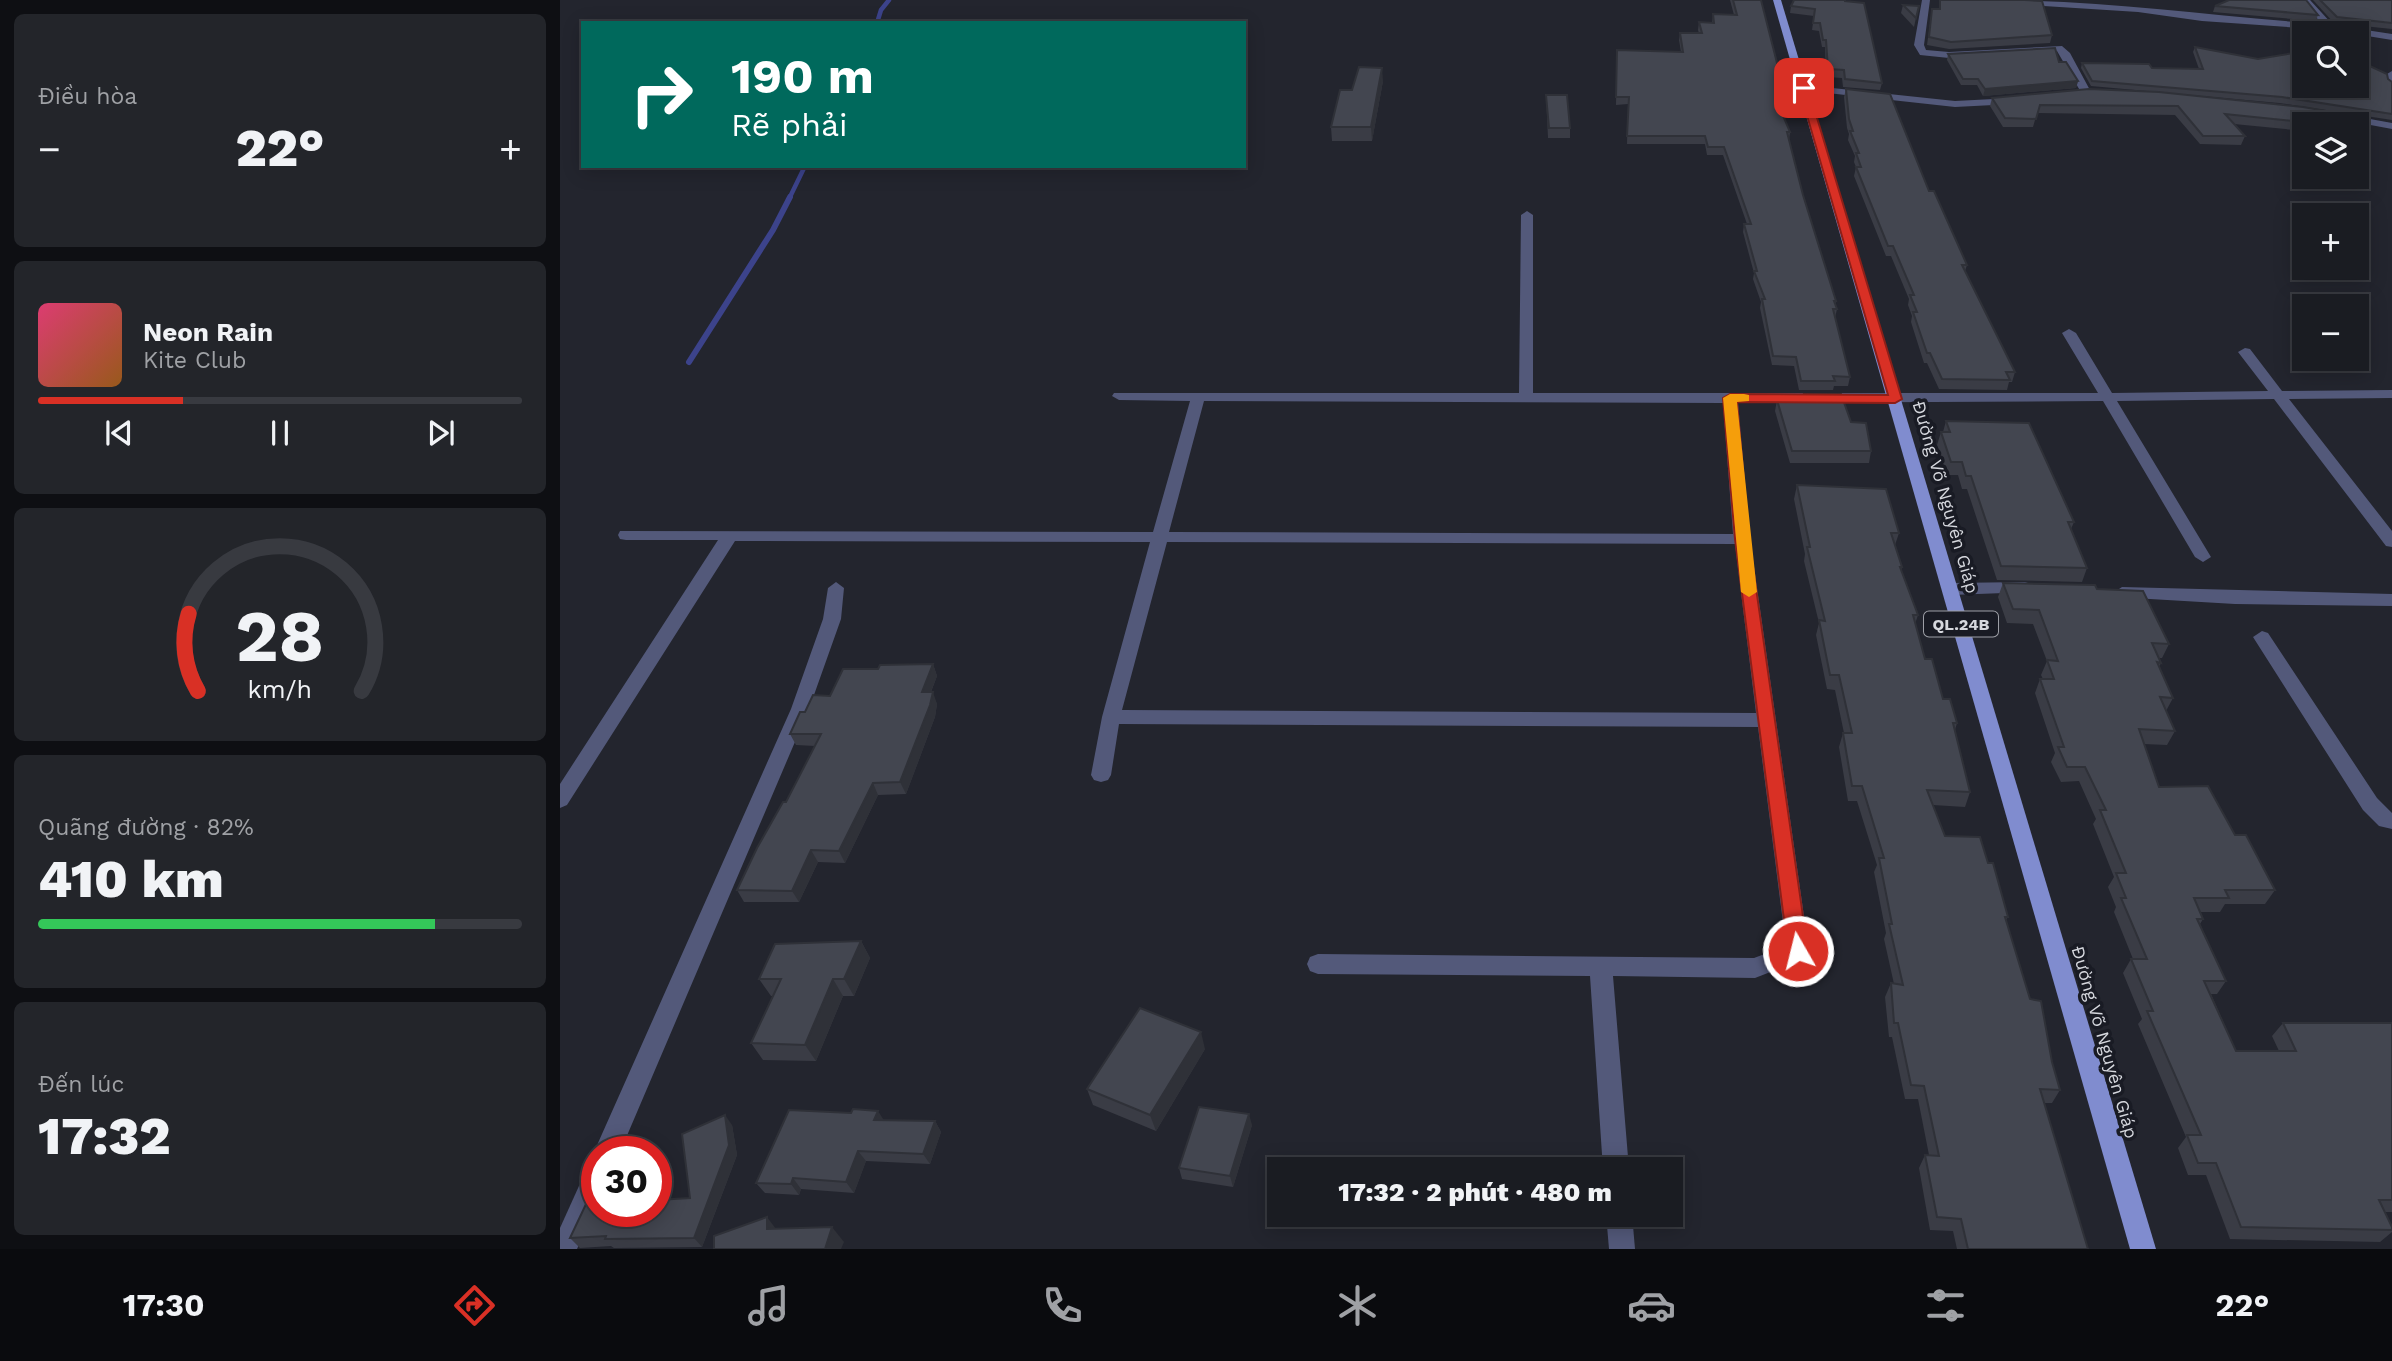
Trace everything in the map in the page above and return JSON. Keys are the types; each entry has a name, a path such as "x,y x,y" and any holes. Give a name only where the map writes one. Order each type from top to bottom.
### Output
{"main road":[{"name":"Đường Võ Nguyên Giáp","path":"1777,0 2143,1249"}],"street":[{"path":"1926,0 1919,46 1923,53 1950,55 2059,48 2065,53 2081,93 2098,93"},
{"path":"1996,0 2116,6 2202,18 2292,24"},
{"path":"2305,0 2324,21"},
{"path":"2369,33 2392,37"},
{"path":"2392,74 2392,83"},
{"path":"1804,88 1955,104 2020,100"},
{"path":"2311,111 2392,127"},
{"path":"1526,397 1527,215"},
{"path":"2069,333 2203,557"},
{"path":"2245,352 2392,542"},
{"path":"1119,396 1895,399 2392,394"},
{"path":"1101,775 1111,717 1198,396"},
{"path":"1318,964 1755,968 1798,951 1742,539 1730,398"},
{"path":"626,534 1742,539"},
{"path":"560,800 730,535"},
{"path":"614,1136 800,709 832,619 836,588"},
{"path":"1951,589 2036,588"},
{"path":"2103,592 2235,598 2392,600"},
{"path":"2262,637 2370,804 2386,820 2392,821"},
{"path":"1111,717 1766,720"},
{"path":"1601,967 1615,1157"},
{"path":"564,1249 581,1211"},
{"path":"1620,1227 1622,1249"}],"building":[{"path":"1733,0 1761,0 1788,106 1779,106 1790,132 1787,132 1803,195 1836,301 1837,309 1833,309 1850,377 1833,376 1835,381 1801,381 1796,357 1773,356 1762,299 1765,299 1754,271 1757,271 1744,224 1751,224 1724,147 1708,147 1705,136 1627,136 1629,97 1616,97 1617,50 1683,52 1680,33 1702,33 1699,22 1714,23 1713,14 1737,15"},
{"path":"1794,0 1845,0 1864,3 1882,83 1845,79 1844,70 1828,69 1826,40 1823,40 1820,23 1813,23 1815,9 1791,6"},
{"path":"1940,0 2042,1 2052,35 1951,42 1929,37 1932,9 1940,9"},
{"path":"2229,0 2306,0 2318,15 2215,6"},
{"path":"2320,0 2392,0 2392,23 2337,17"},
{"path":"1903,5 1919,6 1916,18"},
{"path":"2195,47 2258,59 2292,53 2292,98 2369,98 2369,66 2387,74 2392,82 2392,114 2282,97 2092,81 2082,63 2149,64 2152,68 2203,69"},
{"path":"2055,48 2059,62 2066,62 2078,81 1985,89 1978,79 1963,79 1948,54"},
{"path":"1359,67 1382,68 1371,127 1331,127 1340,90 1352,90"},
{"path":"1846,89 1890,94 1929,191 1934,191 1967,265 1962,265 2015,372 2006,372 2010,380 1942,379 1930,353 1927,353 1913,312 1917,312 1910,295 1914,295 1893,246 1888,246 1856,167 1861,167 1856,153 1859,153 1850,131 1853,131"},
{"path":"2089,89 2159,92 2332,112 2292,112 2292,121 2225,114 2245,136 2203,136 2178,106 2040,105 2036,119 2005,118 1992,98"},
{"path":"1546,95 1567,95 1570,128 1549,128"},
{"path":"1804,394 1841,394 1851,422 1866,423 1871,451 1792,451 1777,400 1805,400"},
{"path":"1946,421 2029,423 2074,522 2068,522 2087,568 2001,566 1971,476 1966,476 1962,462 1951,462 1941,432 1950,432"},
{"path":"1797,485 1886,489 1899,533 1891,533 1918,615 1913,615 1925,659 1932,659 1943,699 1950,699 1957,723 1953,723 1970,792 1927,790 1945,836 1980,837 1988,863 1993,863 2008,917 2005,917 2030,999 2041,1001 2060,1090 2040,1089 2088,1249 1968,1249 1961,1219 1937,1217 1925,1155 1939,1156 1924,1086 1911,1085 1898,1023 1894,1023 1891,983 1903,985 1889,924 1892,924 1879,858 1884,858 1862,786 1852,786 1843,733 1852,733 1839,675 1830,675 1819,620 1825,621 1807,547 1810,547"},
{"path":"2003,583 2095,585 2097,589 2143,591 2169,644 2152,643 2161,663 2157,662 2173,698 2160,697 2175,731 2139,729 2159,787 2208,786 2235,835 2246,835 2275,890 2225,890 2229,898 2194,898 2203,919 2197,919 2226,981 2204,981 2236,1051 2296,1051 2283,1023 2392,1023 2392,1200 2379,1200 2392,1230 2241,1227 2216,1163 2198,1163 2187,1135 2201,1135 2147,1011 2153,1011 2131,959 2147,959 2121,898 2126,898 2116,873 2126,873 2100,810 2106,810 2085,767 2067,767 2058,747 2064,747 2040,679 2054,679 2047,660 2058,661 2039,610 2013,609"},
{"path":"933,664 922,692 933,692 930,705 900,782 873,783 839,851 811,850 792,891 737,890 757,848 783,802 786,802 821,734 790,734 800,712 805,712 813,695 830,696 843,669"},
{"path":"861,941 844,979 833,979 805,1045 751,1043 781,979 759,979 775,944"},
{"path":"1140,1008 1201,1032 1150,1115 1087,1089"},
{"path":"1199,1107 1249,1114 1230,1176 1179,1168"},
{"path":"853,1109 878,1111 874,1120 935,1121 923,1154 858,1151 846,1182 793,1178 791,1184 756,1183 789,1110 851,1113"},
{"path":"725,1115 729,1145 694,1238 570,1238 581,1215 581,1227 672,1227 672,1199 690,1198 682,1134"},
{"path":"767,1217 767,1229 832,1227 825,1249 714,1249 714,1236"}],"waterway":[{"path":"878,21 881,10 889,0"},
{"path":"789,198 804,168"},
{"path":"689,362 773,230 789,198"}],"slow traffic":[{"path":"1744,398 1730,398 1749,592"}],"route":[{"path":"1798,951 1742,539 1730,398 1895,399 1804,88"}]}
